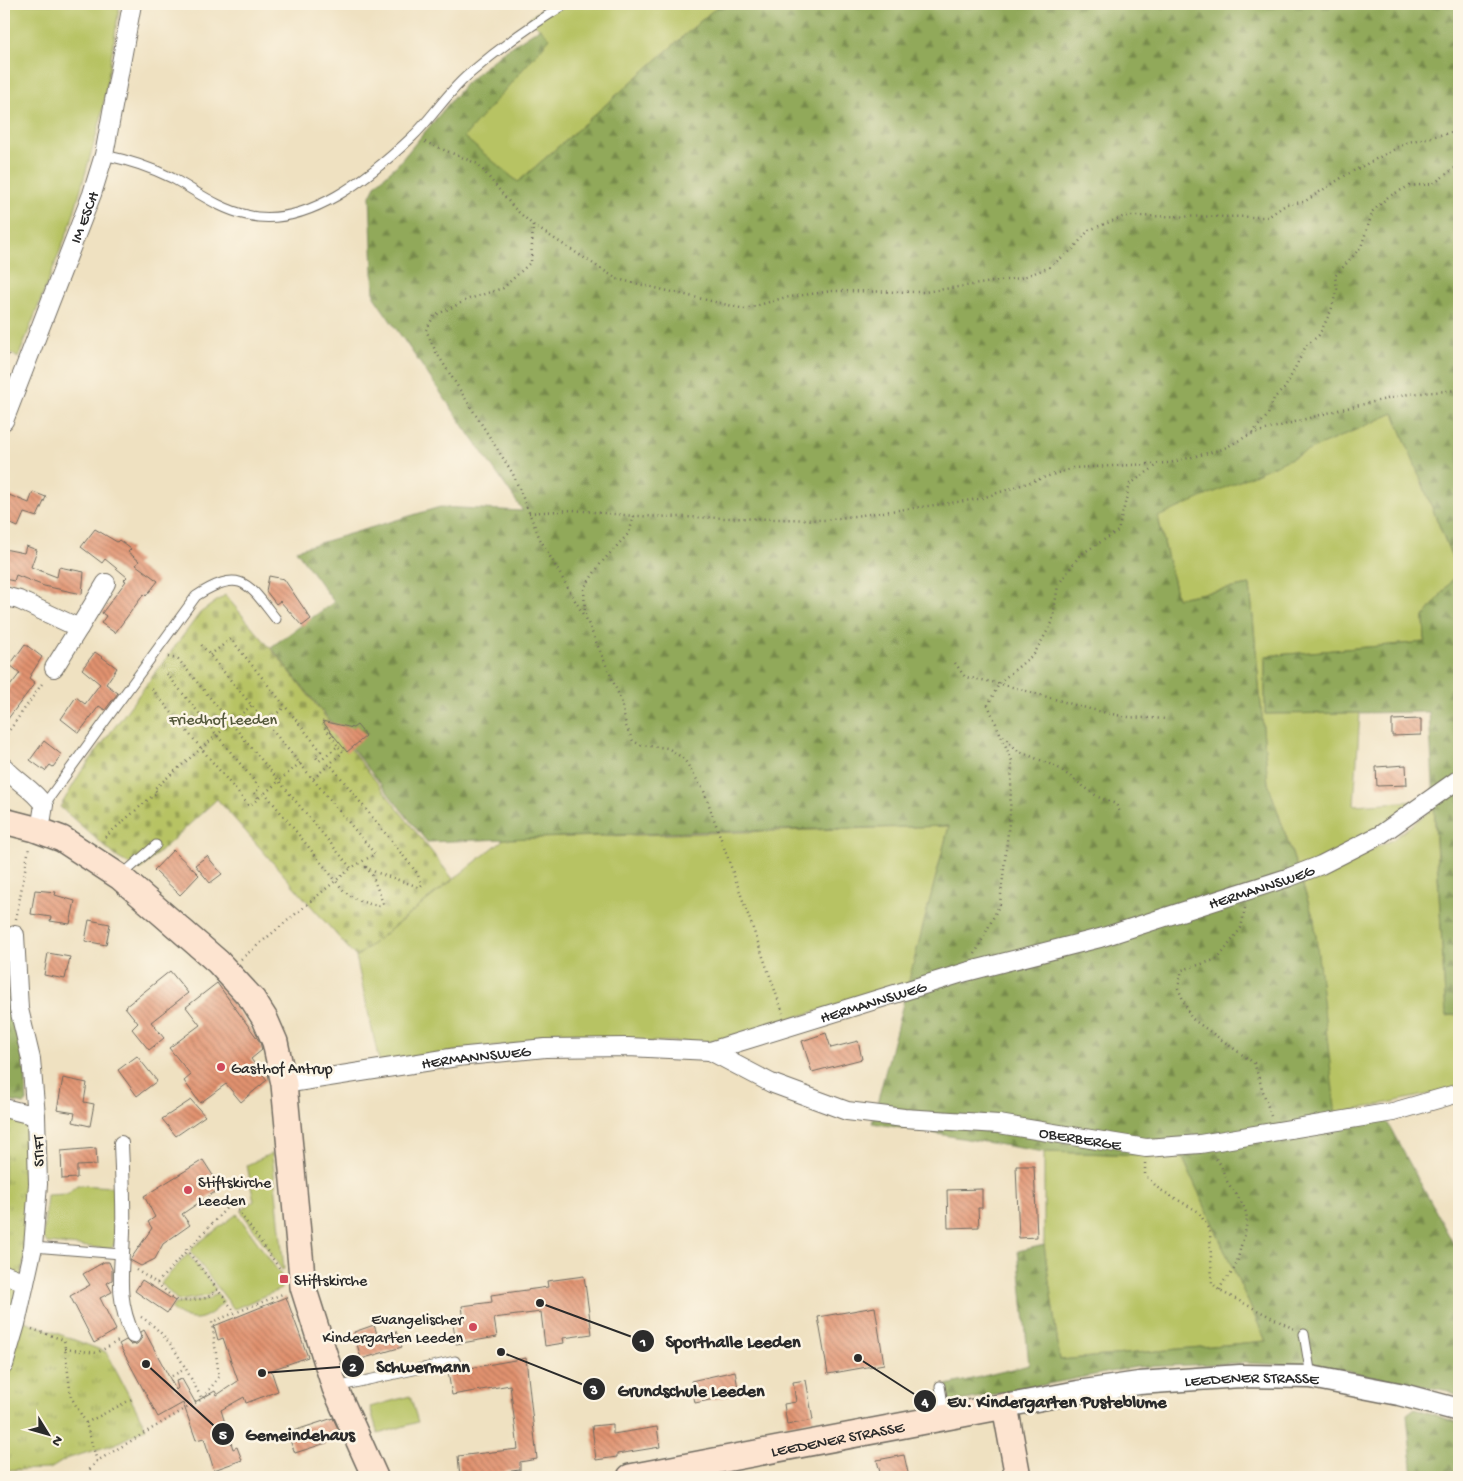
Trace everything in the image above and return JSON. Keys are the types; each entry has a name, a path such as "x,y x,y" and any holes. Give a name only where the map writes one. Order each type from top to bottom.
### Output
{"main road":[{"path":"4,821 62,839 120,877 218,962 252,1000 275,1042 284,1084 302,1287 335,1388 367,1474"},
{"path":"1005,1406 1018,1477"},
{"name":"LEEDENER STRASSE","path":"630,1477 1005,1406"}],"street":[{"name":"IM ESCH","path":"4,420 92,194 104,155 132,4"},
{"path":"54,668 106,582"},
{"path":"4,596 19,600 79,628"},
{"path":"4,767 16,780 34,790 44,805 37,830"},
{"name":"HERMANNSWEG","path":"284,1084 457,1058 545,1048 628,1047 710,1051 966,972 1100,938 1321,865 1380,835 1459,779"},
{"name":"STIFT","path":"4,1365 16,1324 33,1247 38,1184 36,1116 31,1059 19,1009 15,935"},
{"name":"OBERBERGE","path":"710,1051 771,1083 847,1111 904,1118 999,1124 1146,1148 1200,1144 1392,1112 1459,1093"},
{"path":"4,1108 36,1116"},
{"path":"121,1143 124,1232 120,1274 124,1314 132,1335"},
{"path":"4,1274 25,1282"},
{"name":"LEEDENER STRASSE","path":"1005,1406 1139,1383 1240,1376 1311,1377 1399,1394 1459,1410"}],"lane":[{"path":"104,155 129,160 152,168 223,207 248,216 269,217 289,215 325,203 351,187 412,137 466,76 524,29 566,4"},
{"path":"44,805 196,596 208,589 237,580 250,586 276,619"},
{"path":"120,877 156,846"},
{"path":"33,1247 121,1254"},
{"path":"1304,1334 1311,1377"},
{"path":"335,1388 455,1361"},
{"path":"940,1386 945,1416"}],"path":[{"path":"412,137 457,153 478,164 514,208 533,225 617,279 745,309 782,298 832,291 924,292 1020,278 1048,268 1072,250 1089,230 1125,216 1268,217 1287,204 1304,202 1346,176 1408,142 1459,131"},
{"path":"1251,434 1268,415 1274,398 1285,388 1306,346 1319,335 1331,311 1337,289 1335,276 1361,247 1373,211 1388,197 1409,186 1433,184 1459,165"},
{"path":"533,225 531,262 503,288 469,299 434,316 426,330 436,352 513,474 540,539 585,616 621,700 626,726 633,741 641,745 668,748 684,759 704,791 788,1027"},
{"path":"529,513 574,510 634,516 825,520 979,499 1073,468 1158,466 1223,449 1251,434 1409,394 1459,390"},
{"path":"966,972 1000,904 1010,814 1012,761 988,705 1000,682 1034,654 1052,623 1058,585 1080,555 1118,531 1130,484 1158,466"},
{"path":"585,616 584,588 601,563 629,533 634,516"},
{"path":"210,655 231,639 321,751 315,756 319,761 338,746"},
{"path":"199,642 375,854 351,868 257,948"},
{"path":"168,657 178,659 351,868"},
{"path":"955,663 965,677 1000,682 1096,710 1129,717 1166,719"},
{"path":"4,738 54,668"},
{"path":"167,674 260,788 254,793 259,799"},
{"path":"152,689 250,806 300,764"},
{"path":"105,837 157,792 154,789 252,705"},
{"path":"266,722 285,707"},
{"path":"313,779 343,752 323,723"},
{"path":"1002,735 1018,751 1050,763 1098,798 1116,804 1121,814"},
{"path":"329,763 417,873 422,885 419,887 375,872 362,862"},
{"path":"265,794 336,882 351,897 370,905 380,906 383,904 366,866"},
{"path":"15,935 16,921 37,830"},
{"path":"1249,890 1241,928 1218,959 1182,970 1178,988 1191,1018 1254,1064 1277,1131"},
{"path":"1200,1144 1220,1163 1227,1181 1239,1197 1248,1214 1246,1230 1234,1269 1222,1281 1220,1291"},
{"path":"1146,1148 1145,1175 1159,1189 1199,1212 1210,1232 1210,1273 1212,1283 1220,1291 1304,1334"},
{"path":"157,1283 186,1249 232,1202 285,1275 302,1287"},
{"path":"186,1249 235,1312"},
{"path":"121,1254 129,1266 157,1283 178,1302 207,1298 218,1289"},
{"path":"83,1477 97,1461 202,1399 219,1377 212,1322 302,1287"},
{"path":"124,1314 141,1317 156,1326 174,1347 202,1399"},
{"path":"16,1324 64,1340 71,1397 86,1423 97,1461"},
{"path":"65,1349 97,1353 132,1335"},
{"path":"172,1376 185,1369"},
{"path":"86,1423 134,1398"}],"green space":[{"path":"4,4 120,4 101,119 71,223 18,358 4,348"},
{"path":"549,4 720,4 518,182 463,137 549,38 529,18"},
{"path":"720,4 1459,4 1459,1014 1446,1016 1429,712 1265,714 1265,656 1425,642 1424,617 1458,572 1394,413 1158,517 1177,598 1250,585 1268,783 1314,919 1337,1126 1385,1118 1459,1254 1459,1396 1449,1391 1324,1367 1245,1363 1136,1367 950,1403 947,1385 1029,1365 1018,1251 1044,1245 1060,1360 1266,1341 1182,1156 1044,1152 872,1123 949,826 690,832 427,842 271,647 334,602 296,550 440,507 523,511 374,297 370,196 376,184 398,164 466,83 501,53 540,28 550,38 464,137 518,182"},
{"path":"1394,413 1458,572 1424,617 1425,642 1265,656 1265,714 1360,713 1354,805 1417,801 1384,827 1298,871 1268,783 1250,585 1177,598 1158,516"},
{"name":"Friedhof Leeden","path":"225,595 283,663 453,879 356,957 217,799 140,870 118,858 60,807 81,772 200,613"},
{"path":"1434,808 1446,1016 1459,1014 1459,1088 1335,1114 1314,919 1302,883 1392,840"},
{"path":"949,826 908,985 710,1042 541,1041 379,1061 356,957 504,839"},
{"path":"4,978 25,1068 27,1102 24,1104 4,1100"},
{"path":"4,1113 31,1120 33,1185 27,1247 12,1316 106,1352 146,1428 115,1444 66,1459 50,1469 4,1470"},
{"path":"1044,1152 1182,1156 1266,1341 1060,1360 1044,1245"},
{"path":"272,1153 284,1269 282,1270 241,1211 254,1201 247,1165"},
{"path":"77,1185 115,1187 118,1195 117,1241 110,1249 47,1243 43,1237 47,1195 67,1194"},
{"path":"237,1214 283,1278 280,1280 281,1289 234,1309 191,1252 193,1247"},
{"path":"188,1254 216,1289 207,1296 178,1301 161,1283"},
{"path":"217,1293 224,1302 205,1317 199,1319 186,1318 171,1309 175,1304 208,1299"},
{"path":"410,1396 418,1422 378,1434 370,1407"},
{"path":"1415,1408 1459,1423 1459,1477 1413,1477 1407,1414"}],"building":[{"path":"33,492 46,497 37,517 24,513 18,527 4,521 4,493 29,503"},
{"path":"95,529 117,542 119,540 131,549 128,552 139,561 136,565 158,581 146,596 144,594 115,633 101,623 106,616 102,613 127,577 105,559 102,563 81,547"},
{"path":"26,546 37,550 31,567 57,577 59,567 84,572 82,594 44,586 16,575 14,581 4,579 4,549 24,553"},
{"path":"269,576 284,579 311,619 302,626 280,601 276,604 266,591"},
{"path":"25,644 42,657 29,678 35,683 4,724 4,694 20,673 10,665"},
{"path":"95,652 117,668 106,684 118,693 105,710 99,706 79,733 61,719 76,697 85,704 100,684 82,669"},
{"path":"1421,719 1421,735 1392,736 1392,720"},
{"path":"322,721 353,728 357,725 366,736 347,752"},
{"path":"44,741 62,755 53,767 50,765 45,771 30,760"},
{"path":"1406,765 1407,785 1377,786 1376,767"},
{"path":"173,850 199,875 180,895 154,870"},
{"path":"207,856 222,874 210,883 195,865"},
{"path":"35,890 56,892 55,895 75,901 70,924 50,921 51,917 31,914"},
{"path":"89,920 110,924 106,945 85,941"},
{"path":"48,953 70,957 65,979 44,975"},
{"path":"170,971 188,993 151,1022 164,1038 149,1050 132,1029 138,1023 125,1007"},
{"name":"Gasthof Antrup","path":"217,983 260,1042 262,1050 251,1059 267,1080 241,1102 226,1084 200,1103 184,1081 191,1075 169,1048 200,1025 186,1007"},
{"path":"826,1033 831,1048 858,1041 862,1059 812,1072 802,1041"},
{"path":"137,1056 157,1081 137,1096 118,1070"},
{"path":"63,1078 87,1083 84,1102 94,1104 90,1126 73,1122 75,1113 57,1110"},
{"path":"191,1100 205,1116 176,1136 162,1119"},
{"path":"96,1148 97,1165 77,1166 77,1178 62,1179 61,1151"},
{"path":"203,1160 221,1188 182,1214 190,1225 163,1244 155,1259 141,1266 130,1260 152,1228 148,1222 155,1217 144,1196"},
{"path":"1016,1166 1034,1166 1037,1237 1019,1238"},
{"path":"982,1189 982,1208 978,1208 979,1227 948,1228 947,1190"},
{"path":"104,1262 109,1262 112,1269 112,1280 107,1283 112,1292 100,1298 116,1330 94,1343 70,1296 90,1285 83,1274"},
{"path":"584,1276 592,1334 563,1338 564,1343 545,1346 541,1312 494,1318 497,1337 456,1344 453,1323 464,1321 462,1306 492,1302 491,1295 548,1287 547,1281"},
{"path":"142,1280 175,1301 167,1313 135,1291"},
{"path":"286,1297 308,1357 271,1370 278,1391 246,1403 244,1397 221,1410 233,1449 237,1447 242,1460 214,1470 204,1438 196,1440 183,1403 158,1417 119,1344 126,1340 131,1345 137,1344 142,1338 141,1332 144,1330 176,1390 178,1388 176,1381 182,1379 195,1402 215,1391 217,1395 238,1381 223,1338 218,1340 214,1326"},
{"path":"875,1307 884,1364 828,1374 818,1317"},
{"path":"374,1325 378,1337 396,1331 402,1347 361,1359 354,1332"},
{"path":"526,1358 537,1459 520,1462 520,1470 460,1477 458,1456 518,1449 510,1385 452,1395 448,1372"},
{"path":"735,1371 739,1394 695,1403 691,1381"},
{"path":"806,1380 813,1420 787,1425 784,1404 796,1402 793,1382"},
{"path":"333,1418 342,1438 295,1453 287,1433"},
{"path":"613,1424 613,1434 657,1427 660,1447 617,1454 617,1457 596,1460 592,1426"},
{"path":"904,1455 909,1477 881,1477 877,1460"}],"place":[{"name":"Gasthof Antrup","path":"221,1067"},
{"name":"Stiftskirche Leeden","path":"188,1190"},
{"name":"Stiftskirche","path":"284,1279"},
{"name":"Sporthalle Leeden","path":"540,1303"},
{"name":"Evangelischer Kindergarten Leeden","path":"473,1327"},
{"name":"Grundschule Leeden","path":"501,1352"},
{"name":"Ev. Kindergarten Pusteblume","path":"858,1358"},
{"name":"Gemeindehaus","path":"146,1364"},
{"name":"Schwermann","path":"262,1373"}]}
